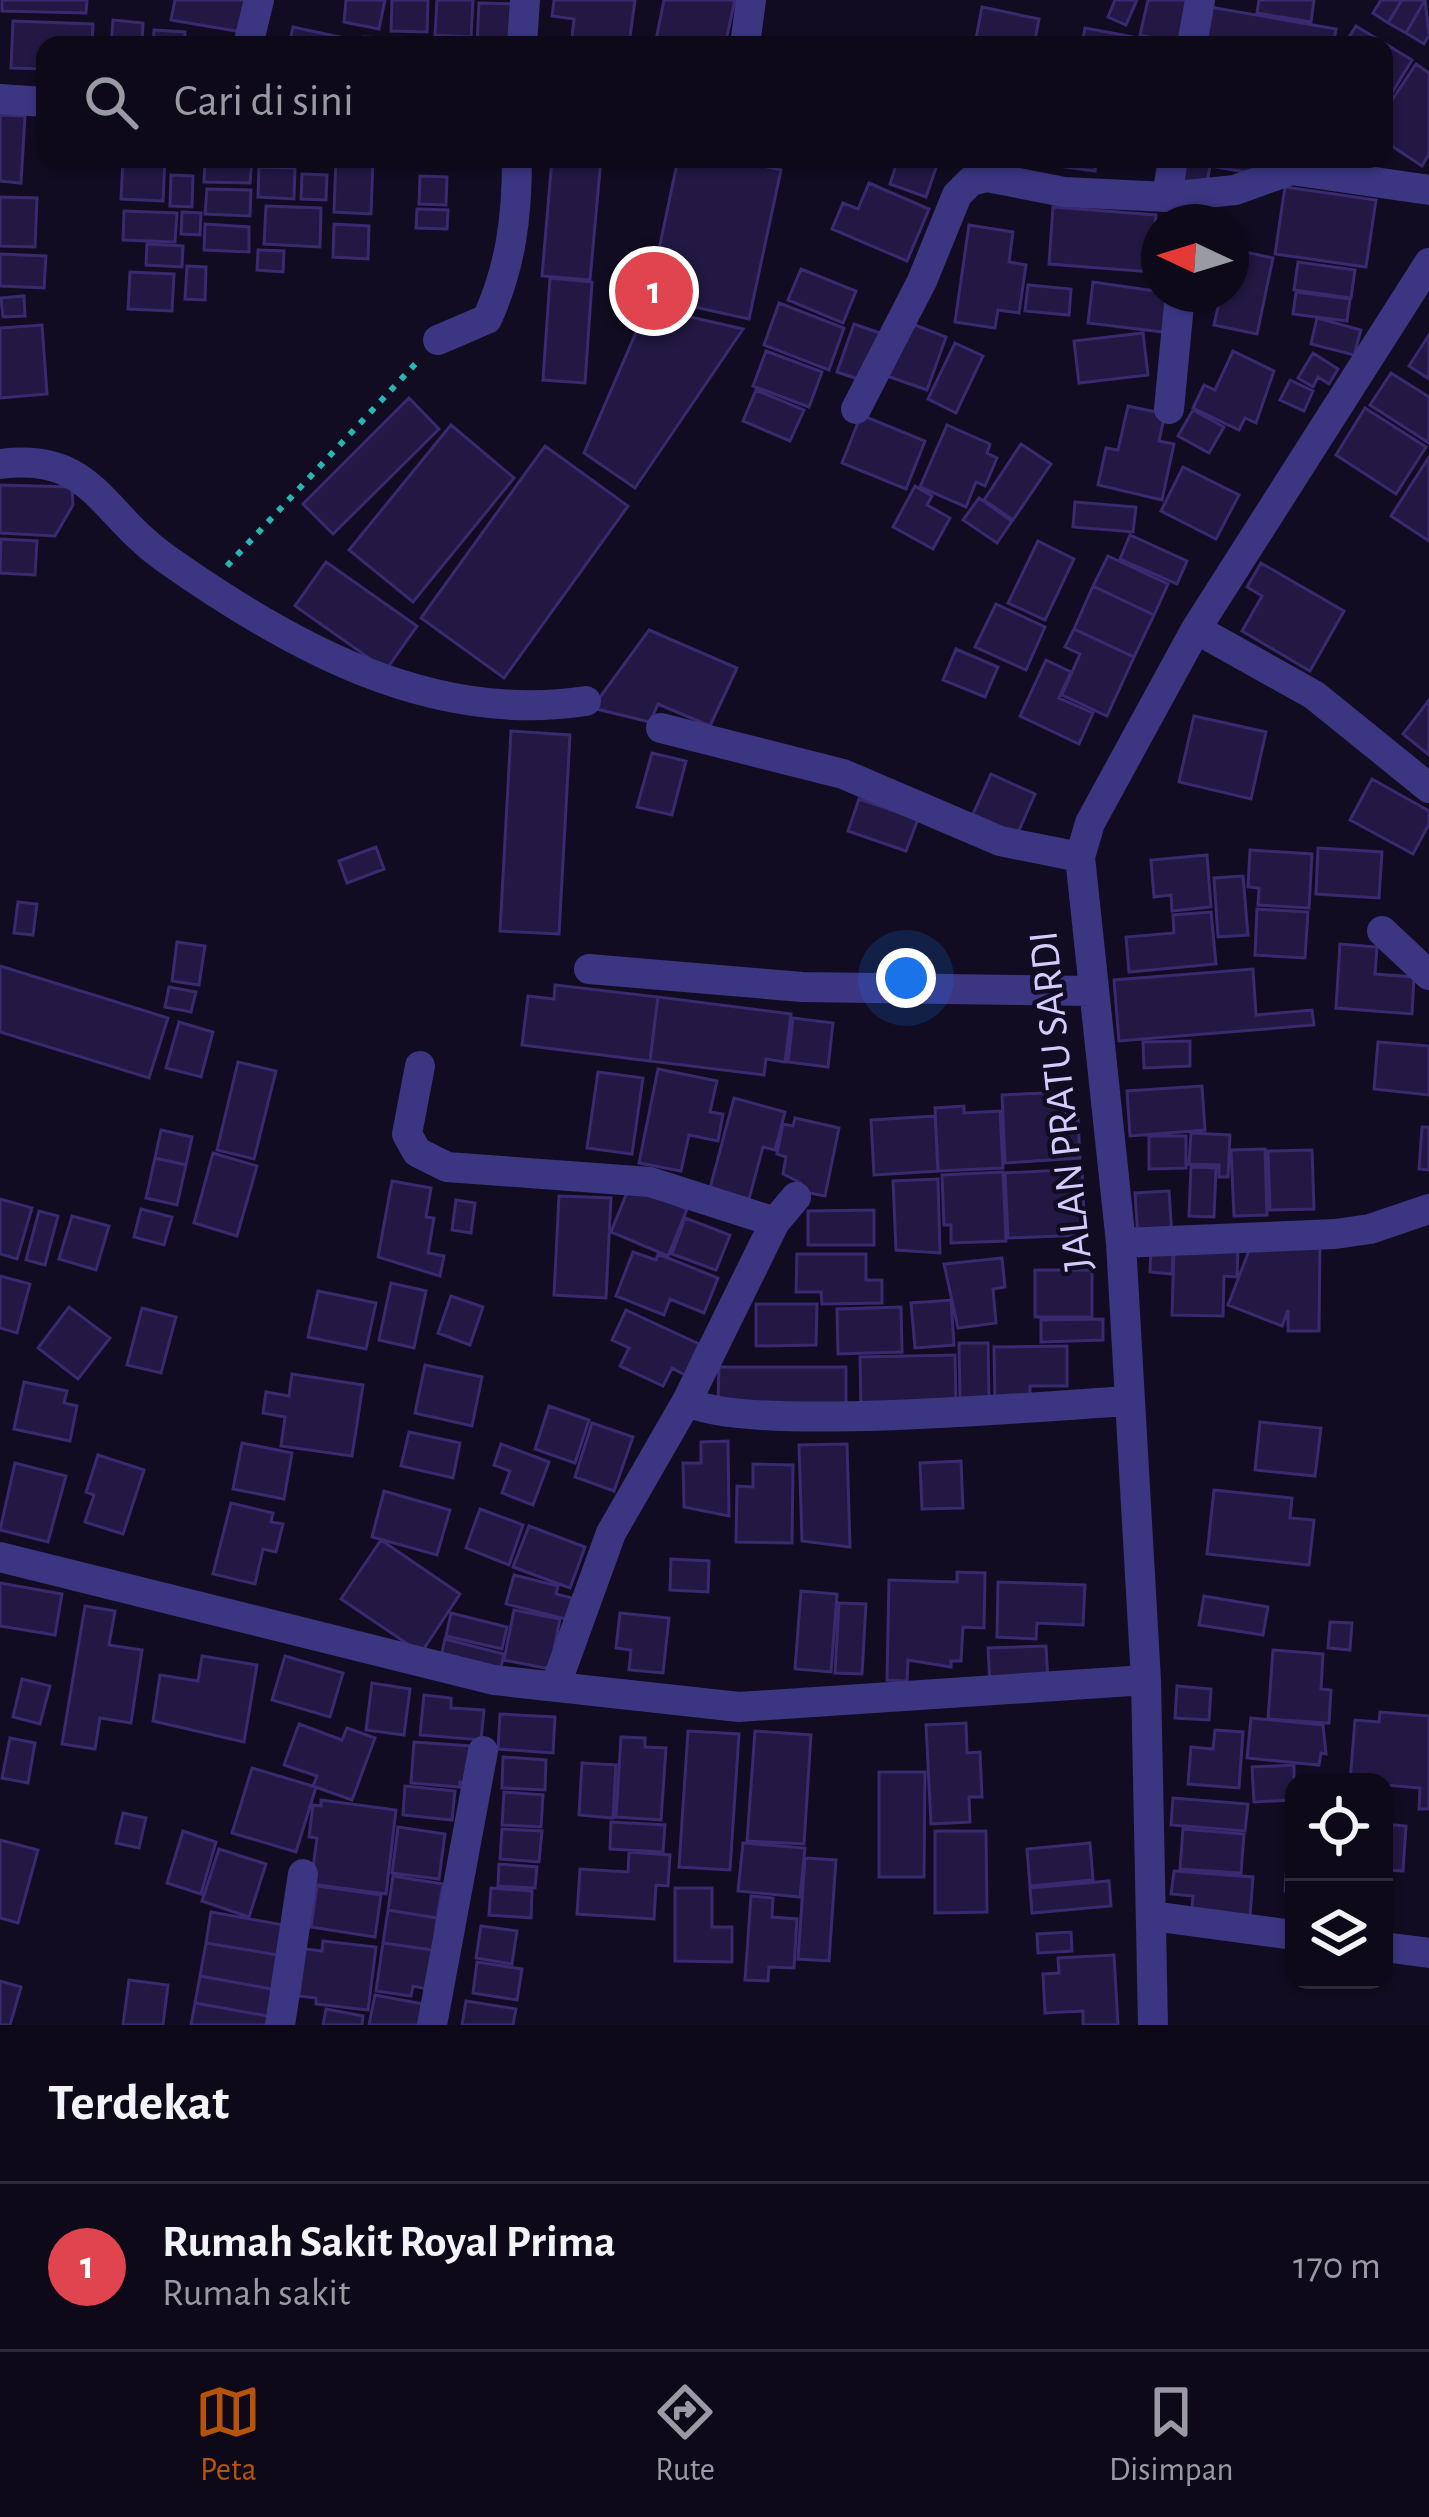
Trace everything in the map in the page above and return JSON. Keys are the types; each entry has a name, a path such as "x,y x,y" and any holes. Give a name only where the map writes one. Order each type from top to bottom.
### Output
{"street":[{"path":"250,36 259,0"},
{"path":"522,36 524,0"},
{"path":"746,36 751,0"},
{"path":"1194,36 1200,0"},
{"path":"0,99 36,101"},
{"path":"438,340 487,320 517,224 518,168"},
{"path":"1175,168 1182,204"},
{"path":"1186,204 1291,170 1429,190"},
{"path":"856,409 922,281 957,195 971,181 987,177 1064,192 1173,204"},
{"name":"JALAN PRATU SARDI","path":"1153,2025 1146,1680 1121,1243 1080,857 1100,802 1196,629 1429,262"},
{"path":"1169,409 1178,312"},
{"path":"0,464 36,459 71,470 159,554 329,661 454,698 528,710 586,701"},
{"path":"1196,629 1314,695 1429,788"},
{"path":"661,728 844,774 1000,841 1080,857"},
{"path":"1382,931 1429,974"},
{"path":"589,969 802,987 1092,991"},
{"path":"420,1066 407,1133 417,1152 447,1167 650,1181 775,1222"},
{"path":"554,1687 611,1533 687,1401 775,1222 796,1197"},
{"path":"1121,1243 1335,1234 1370,1229 1429,1209"},
{"path":"687,1401 719,1413 810,1414 1130,1401"},
{"path":"0,1557 494,1680 739,1707 1146,1680"},
{"path":"432,2025 483,1751"},
{"path":"280,2025 303,1874"},
{"path":"1152,1916 1285,1934"},
{"path":"1393,1948 1429,1953"}],"path":[{"path":"208,587 438,340"}],"building":[{"path":"2,0 87,0 86,13 2,11"},
{"path":"175,0 248,0 242,32 171,20"},
{"path":"346,0 385,0 379,29 344,22"},
{"path":"392,0 428,0 427,32 391,31"},
{"path":"437,0 473,0 471,36 435,35"},
{"path":"554,0 635,0 630,36 572,36 574,19 552,16"},
{"path":"664,0 735,0 727,36 657,36"},
{"path":"1115,0 1137,0 1126,25 1108,17"},
{"path":"1148,0 1196,0 1188,36 1140,35"},
{"path":"1259,0 1314,0 1311,22 1257,13"},
{"path":"1381,0 1402,0 1388,23 1373,13"},
{"path":"1402,0 1425,0 1406,33 1388,23"},
{"path":"1425,0 1429,35 1424,44 1406,33"},
{"path":"479,3 515,4 513,36 477,36"},
{"path":"982,7 1039,19 1036,36 977,36"},
{"path":"1210,7 1336,29 1335,36 1205,36"},
{"path":"113,20 143,23 142,36 112,36"},
{"path":"13,21 93,24 92,36 36,36 36,69 11,68"},
{"path":"1356,26 1372,36 1350,36"},
{"path":"293,27 335,36 291,36"},
{"path":"1085,28 1128,36 1084,36"},
{"path":"154,30 185,32 185,36 154,36"},
{"path":"1393,48 1412,60 1393,91"},
{"path":"1416,64 1429,73 1429,154 1422,166 1393,147 1393,98"},
{"path":"0,115 25,116 21,183 0,181"},
{"path":"123,168 165,168 163,201 121,199"},
{"path":"205,168 251,168 250,183 204,182"},
{"path":"259,168 295,168 294,199 258,197"},
{"path":"336,168 373,168 371,214 334,212"},
{"path":"551,168 600,168 590,280 542,276"},
{"path":"676,168 781,170 749,319 649,297"},
{"path":"895,168 936,168 926,197 890,184"},
{"path":"1180,168 1210,168 1206,188 1177,184"},
{"path":"1222,168 1258,168 1257,174"},
{"path":"302,174 327,175 326,200 301,199"},
{"path":"171,175 193,176 192,207 170,206"},
{"path":"420,176 447,177 446,205 419,204"},
{"path":"869,183 929,209 907,261 832,229 843,203 858,209"},
{"path":"1285,187 1376,200 1366,267 1275,254"},
{"path":"207,189 251,190 250,216 205,214"},
{"path":"0,197 37,198 35,247 0,246"},
{"path":"266,206 321,208 320,247 264,244"},
{"path":"1053,207 1141,214 1141,271 1049,264"},
{"path":"417,209 448,210 447,229 416,228"},
{"path":"124,211 177,213 175,242 123,240"},
{"path":"182,212 201,213 200,235 181,234"},
{"path":"205,224 249,227 249,252 204,250"},
{"path":"334,224 369,226 368,259 333,257"},
{"path":"969,225 1013,232 1009,262 1026,265 1019,313 998,310 995,328 955,322"},
{"path":"147,244 183,246 182,267 146,265"},
{"path":"258,250 284,251 283,272 257,270"},
{"path":"1249,253 1273,258 1257,334 1214,325 1217,312 1249,312"},
{"path":"0,254 46,256 44,288 0,286"},
{"path":"1298,262 1355,270 1351,298 1294,290"},
{"path":"187,266 206,267 205,300 185,299"},
{"path":"801,269 856,291 843,323 788,300"},
{"path":"130,272 174,274 172,311 128,309"},
{"path":"550,278 592,282 585,383 543,380"},
{"path":"1093,282 1141,289 1141,312 1174,312 1171,333 1088,323"},
{"path":"1028,285 1071,289 1069,315 1025,311"},
{"path":"1296,292 1350,299 1347,321 1293,314"},
{"path":"24,296 25,316 3,317 1,298"},
{"path":"779,303 844,328 829,370 764,345"},
{"path":"647,307 743,329 635,488 584,453"},
{"path":"1317,318 1361,330 1354,355 1311,344"},
{"path":"907,322 946,337 927,390 887,376"},
{"path":"854,324 880,333 864,381 837,372"},
{"path":"42,325 47,394 0,398 0,328"},
{"path":"1143,333 1148,375 1079,383 1074,341"},
{"path":"1429,335 1429,379 1409,366"},
{"path":"955,343 983,356 956,413 928,399"},
{"path":"766,351 822,372 809,407 753,386"},
{"path":"1233,351 1274,371 1256,423 1245,418 1239,430 1193,408 1204,385 1215,390"},
{"path":"1313,353 1338,369 1329,384 1318,377 1313,387 1298,378"},
{"path":"1391,373 1429,397 1429,443 1370,405"},
{"path":"1290,380 1313,391 1304,411 1280,400"},
{"path":"756,390 804,410 790,441 743,421"},
{"path":"409,398 439,429 333,534 303,504"},
{"path":"1128,406 1165,414 1159,441 1174,444 1162,500 1098,485 1106,448 1118,450"},
{"path":"1365,408 1426,447 1396,494 1336,455"},
{"path":"1193,410 1224,427 1209,453 1178,436"},
{"path":"861,415 925,441 906,489 842,463"},
{"path":"451,425 514,478 413,602 349,550"},
{"path":"947,425 990,444 987,453 997,458 985,486 976,482 966,507 920,487"},
{"path":"1021,444 1051,464 1013,520 984,500"},
{"path":"545,446 628,506 504,678 421,618"},
{"path":"1429,457 1429,541 1391,516"},
{"path":"1183,467 1239,495 1216,539 1161,511"},
{"path":"0,485 72,487 73,505 55,536 0,533"},
{"path":"915,486 932,496 927,505 950,518 933,549 893,527"},
{"path":"979,498 1012,521 997,543 963,520"},
{"path":"1075,502 1136,507 1133,532 1073,527"},
{"path":"1130,535 1187,561 1177,584 1120,559"},
{"path":"1,539 37,541 35,575 0,573"},
{"path":"1038,541 1074,559 1045,620 1008,603"},
{"path":"1108,556 1168,584 1154,615 1093,586"},
{"path":"326,562 417,626 386,670 295,606"},
{"path":"1261,563 1344,611 1310,671 1242,631 1262,596 1247,587"},
{"path":"1093,586 1154,615 1134,657 1074,629"},
{"path":"996,604 1045,627 1026,670 975,647"},
{"path":"1074,629 1134,657 1107,716 1062,695 1080,654 1065,647"},
{"path":"649,630 737,668 710,726 658,704 650,722 592,708"},
{"path":"956,649 998,667 985,697 943,680"},
{"path":"1046,660 1071,672 1059,698 1093,713 1079,744 1020,716"},
{"path":"1429,700 1429,755 1403,734"},
{"path":"1194,716 1266,732 1251,799 1179,782"},
{"path":"511,731 570,735 559,934 500,931"},
{"path":"652,753 686,761 672,815 637,807"},
{"path":"991,774 1035,794 1017,835 973,814"},
{"path":"1372,779 1429,811 1429,824 1413,854 1350,820"},
{"path":"859,799 918,819 906,851 848,831"},
{"path":"376,847 384,869 347,883 339,861"},
{"path":"1318,848 1382,852 1379,898 1316,894"},
{"path":"1250,850 1312,854 1309,908 1258,905 1259,888 1248,887"},
{"path":"1207,855 1211,907 1172,911 1171,895 1154,897 1151,860"},
{"path":"1243,876 1248,935 1218,937 1214,878"},
{"path":"18,902 37,904 33,935 14,933"},
{"path":"1257,909 1308,912 1305,958 1255,955"},
{"path":"1211,912 1216,964 1129,972 1126,937 1174,933 1173,915"},
{"path":"177,942 205,946 199,985 172,981"},
{"path":"1340,944 1377,947 1375,974 1414,977 1412,1014 1336,1008"},
{"path":"0,966 168,1018 149,1078 0,1032"},
{"path":"1253,969 1256,1015 1312,1010 1314,1025 1119,1041 1114,980"},
{"path":"555,985 658,997 650,1061 522,1045 528,996 554,999"},
{"path":"169,987 196,992 191,1012 165,1007"},
{"path":"658,997 791,1014 785,1062 766,1059 764,1075 650,1061"},
{"path":"793,1018 833,1023 828,1067 788,1062"},
{"path":"179,1022 213,1032 201,1077 166,1068"},
{"path":"1190,1041 1190,1066 1144,1068 1143,1042"},
{"path":"1378,1042 1429,1046 1429,1095 1374,1089"},
{"path":"238,1062 276,1071 254,1159 217,1150"},
{"path":"658,1069 717,1081 710,1112 723,1114 718,1141 689,1135 681,1171 639,1163"},
{"path":"598,1072 643,1078 632,1154 587,1148"},
{"path":"1202,1086 1205,1130 1130,1136 1127,1091"},
{"path":"1065,1092 1067,1119 1078,1119 1080,1158 1005,1163 1002,1095"},
{"path":"734,1098 785,1112 775,1150 763,1147 749,1199 710,1188"},
{"path":"964,1106 964,1113 1000,1111 1003,1168 938,1171 935,1108"},
{"path":"935,1116 938,1171 874,1175 871,1120"},
{"path":"795,1118 839,1128 825,1196 800,1191 801,1183 783,1174 786,1157 777,1154 783,1124 793,1126"},
{"path":"1422,1127 1429,1127 1429,1170 1419,1169"},
{"path":"161,1130 192,1137 186,1165 155,1158"},
{"path":"1191,1133 1230,1135 1228,1177 1219,1177 1219,1165 1189,1164"},
{"path":"1149,1136 1186,1136 1186,1168 1149,1169"},
{"path":"1265,1149 1267,1215 1234,1216 1231,1150"},
{"path":"1312,1150 1314,1209 1270,1210 1268,1151"},
{"path":"213,1153 257,1166 237,1236 194,1223"},
{"path":"155,1158 186,1165 177,1205 146,1198"},
{"path":"1191,1167 1216,1168 1214,1217 1189,1216"},
{"path":"1082,1169 1085,1235 1008,1238 1005,1173"},
{"path":"1003,1172 1006,1241 951,1243 951,1225 944,1225 942,1175"},
{"path":"938,1179 940,1253 896,1250 893,1181"},
{"path":"392,1181 431,1188 426,1217 434,1218 428,1253 444,1256 440,1276 378,1257"},
{"path":"630,1185 687,1209 668,1256 611,1232"},
{"path":"1169,1191 1172,1236 1138,1238 1135,1193"},
{"path":"559,1196 611,1198 606,1298 554,1295"},
{"path":"0,1199 32,1208 17,1259 0,1254"},
{"path":"456,1200 475,1203 471,1233 452,1230"},
{"path":"141,1209 172,1217 164,1245 134,1237"},
{"path":"874,1210 874,1245 808,1245 808,1211"},
{"path":"39,1211 58,1216 45,1265 26,1260"},
{"path":"72,1216 109,1226 96,1270 59,1259"},
{"path":"685,1218 730,1235 716,1270 672,1254"},
{"path":"1320,1242 1319,1331 1288,1331 1288,1310 1282,1326 1228,1305 1252,1243"},
{"path":"1174,1248 1238,1250 1237,1277 1224,1276 1223,1316 1172,1315"},
{"path":"1151,1250 1173,1251 1172,1274 1150,1272"},
{"path":"633,1252 656,1260 658,1254 718,1278 704,1313 670,1299 664,1315 616,1296"},
{"path":"797,1254 866,1254 866,1280 882,1280 882,1303 822,1304 821,1292 796,1292"},
{"path":"1002,1258 1005,1287 993,1289 996,1323 958,1328 944,1264"},
{"path":"1035,1270 1092,1270 1092,1317 1035,1317"},
{"path":"0,1276 30,1284 17,1333 0,1328"},
{"path":"391,1283 426,1291 414,1348 379,1340"},
{"path":"318,1291 376,1303 366,1349 308,1337"},
{"path":"451,1296 483,1307 470,1345 438,1333"},
{"path":"951,1300 954,1345 915,1348 911,1303"},
{"path":"756,1304 817,1304 816,1345 756,1346"},
{"path":"69,1307 110,1338 78,1379 38,1348"},
{"path":"901,1307 902,1352 838,1354 837,1309"},
{"path":"142,1308 176,1317 161,1373 127,1365"},
{"path":"626,1310 699,1344 685,1375 672,1368 663,1386 620,1366 629,1348 612,1340"},
{"path":"1103,1319 1103,1340 1041,1342 1041,1320"},
{"path":"959,1343 988,1343 989,1398 960,1398"},
{"path":"1067,1346 1067,1386 1030,1386 1030,1400 995,1401 994,1347"},
{"path":"955,1355 956,1405 861,1407 860,1357"},
{"path":"425,1365 482,1377 472,1426 415,1413"},
{"path":"719,1367 846,1367 846,1411 718,1401"},
{"path":"292,1374 363,1385 352,1456 281,1446 285,1417 263,1413 266,1392 289,1396"},
{"path":"24,1382 67,1391 64,1403 77,1406 70,1441 14,1429"},
{"path":"549,1406 589,1420 575,1463 535,1449"},
{"path":"1260,1422 1321,1428 1315,1476 1255,1470"},
{"path":"592,1423 633,1437 614,1491 575,1477"},
{"path":"409,1432 460,1443 453,1478 401,1466"},
{"path":"728,1441 729,1516 684,1507 683,1463 701,1463 701,1442"},
{"path":"242,1443 292,1453 284,1499 233,1489"},
{"path":"501,1444 549,1462 533,1505 502,1493 510,1471 494,1465"},
{"path":"847,1444 850,1547 802,1541 799,1445"},
{"path":"98,1455 144,1470 123,1534 85,1522 94,1495 86,1492"},
{"path":"961,1461 963,1508 922,1509 920,1463"},
{"path":"15,1463 66,1476 48,1542 0,1530"},
{"path":"753,1464 793,1465 792,1543 736,1542 737,1486 753,1487"},
{"path":"1214,1490 1292,1498 1290,1518 1314,1520 1309,1565 1207,1554"},
{"path":"384,1491 450,1510 437,1555 372,1537"},
{"path":"231,1503 273,1513 271,1522 283,1524 276,1552 263,1549 255,1584 213,1574"},
{"path":"480,1509 523,1525 509,1565 466,1548"},
{"path":"529,1526 585,1547 570,1588 513,1567"},
{"path":"381,1540 460,1594 421,1653 341,1599"},
{"path":"671,1559 709,1561 708,1592 670,1590"},
{"path":"957,1572 985,1573 984,1628 963,1627 961,1661 951,1661 951,1667 908,1660 907,1681 887,1680 889,1580 957,1582"},
{"path":"514,1575 558,1586 556,1594 572,1598 566,1619 506,1604"},
{"path":"998,1582 1085,1585 1083,1625 1037,1623 1036,1639 997,1637"},
{"path":"0,1583 62,1594 55,1635 0,1626"},
{"path":"801,1591 837,1594 831,1672 795,1669"},
{"path":"1204,1596 1268,1607 1263,1635 1199,1625"},
{"path":"839,1603 866,1604 862,1674 835,1673"},
{"path":"85,1606 115,1611 109,1645 142,1650 131,1723 100,1718 95,1749 62,1744"},
{"path":"514,1610 560,1619 550,1669 504,1660"},
{"path":"451,1613 507,1627 502,1649 446,1636"},
{"path":"620,1613 669,1618 663,1673 629,1670 631,1650 616,1648"},
{"path":"1330,1622 1352,1623 1350,1650 1328,1648"},
{"path":"445,1639 504,1654 499,1676 440,1661"},
{"path":"1046,1646 1048,1683 990,1685 988,1648"},
{"path":"1273,1650 1323,1654 1321,1689 1331,1690 1329,1723 1268,1719"},
{"path":"202,1656 257,1665 244,1742 153,1721 160,1675 198,1681"},
{"path":"285,1656 343,1673 330,1717 272,1700"},
{"path":"22,1679 50,1686 40,1724 13,1717"},
{"path":"372,1683 410,1689 404,1735 366,1730"},
{"path":"1177,1686 1211,1689 1209,1720 1175,1718"},
{"path":"424,1695 451,1698 451,1708 484,1710 481,1740 420,1735"},
{"path":"1380,1712 1429,1716 1429,1809 1419,1809 1420,1788 1393,1786 1393,1773 1351,1773 1355,1720 1379,1722"},
{"path":"500,1714 555,1717 553,1753 498,1749"},
{"path":"1251,1718 1323,1725 1326,1754 1321,1753 1319,1765 1247,1758"},
{"path":"966,1723 967,1753 980,1752 982,1797 969,1797 970,1822 931,1824 926,1725"},
{"path":"299,1724 342,1740 347,1728 375,1738 352,1800 313,1786 317,1776 284,1765"},
{"path":"1215,1730 1243,1732 1239,1788 1188,1784 1191,1747 1213,1749"},
{"path":"688,1731 739,1734 730,1870 679,1867"},
{"path":"755,1731 811,1735 804,1844 747,1841"},
{"path":"621,1737 645,1738 645,1747 666,1748 661,1820 616,1817"},
{"path":"10,1738 35,1743 28,1783 2,1778"},
{"path":"414,1742 471,1746 468,1783 460,1782 460,1787 411,1783"},
{"path":"503,1757 546,1760 545,1790 502,1788"},
{"path":"582,1763 616,1765 613,1818 579,1815"},
{"path":"1294,1765 1294,1773 1285,1773 1285,1800 1254,1802 1252,1767"},
{"path":"252,1768 316,1787 296,1852 232,1833"},
{"path":"879,1772 925,1772 924,1877 879,1877"},
{"path":"405,1786 455,1791 452,1820 403,1815"},
{"path":"504,1792 543,1795 541,1827 502,1825"},
{"path":"1173,1798 1248,1804 1245,1831 1171,1825"},
{"path":"321,1800 396,1810 386,1894 311,1884 317,1838 309,1837 313,1805 321,1806"},
{"path":"123,1813 146,1818 139,1848 116,1843"},
{"path":"611,1822 665,1825 663,1852 610,1849"},
{"path":"1393,1825 1406,1826 1403,1871 1393,1870"},
{"path":"398,1827 445,1834 439,1879 392,1873"},
{"path":"502,1829 542,1831 539,1862 500,1859"},
{"path":"1183,1829 1244,1834 1241,1873 1180,1869"},
{"path":"183,1831 216,1842 201,1894 167,1883"},
{"path":"935,1831 986,1831 987,1912 935,1913"},
{"path":"0,1840 38,1850 18,1923 0,1918"},
{"path":"743,1843 805,1848 800,1897 738,1891"},
{"path":"1090,1843 1093,1880 1030,1886 1027,1849"},
{"path":"219,1849 266,1864 249,1917 202,1901"},
{"path":"629,1852 670,1855 668,1886 656,1885 654,1919 577,1914 580,1869 628,1872"},
{"path":"805,1858 836,1860 829,1961 798,1959"},
{"path":"499,1864 537,1867 535,1888 498,1886"},
{"path":"1174,1871 1253,1877 1250,1916 1191,1921 1193,1896 1171,1894"},
{"path":"393,1876 443,1884 437,1918 388,1910"},
{"path":"1109,1881 1111,1906 1032,1913 1030,1888"},
{"path":"317,1886 381,1895 375,1937 311,1927"},
{"path":"491,1888 532,1891 531,1918 489,1915"},
{"path":"675,1888 712,1888 712,1927 732,1927 732,1962 675,1961"},
{"path":"751,1896 773,1898 772,1917 797,1919 794,1968 769,1967 768,1981 745,1980"},
{"path":"388,1910 437,1918 433,1950 383,1943"},
{"path":"211,1912 289,1926 284,1956 206,1943"},
{"path":"481,1926 517,1931 512,1964 476,1958"},
{"path":"1071,1932 1072,1951 1038,1953 1037,1934"},
{"path":"323,1941 376,1947 368,2010 316,2004 316,1998 299,1996 305,1949 322,1951"},
{"path":"206,1943 284,1956 277,1990 200,1976"},
{"path":"383,1943 433,1950 427,1989 413,1986 411,1996 376,1991"},
{"path":"1114,1955 1118,2025 1083,2025 1083,2011 1045,2013 1043,1974 1059,1973 1058,1958"},
{"path":"477,1962 522,1969 517,2000 473,1993"},
{"path":"200,1976 277,1990 273,2017 195,2003"},
{"path":"129,1980 168,1985 163,2025 123,2025"},
{"path":"0,1981 21,1987 10,2025 0,2025"},
{"path":"375,1995 423,2004 419,2025 369,2025"},
{"path":"466,2001 516,2009 513,2025 462,2025"},
{"path":"195,2003 273,2017 271,2025 191,2025"},
{"path":"326,2009 363,2016 362,2025 323,2025"}],"place":[{"name":"Rumah Sakit Royal Prima","path":"654,291"}]}
